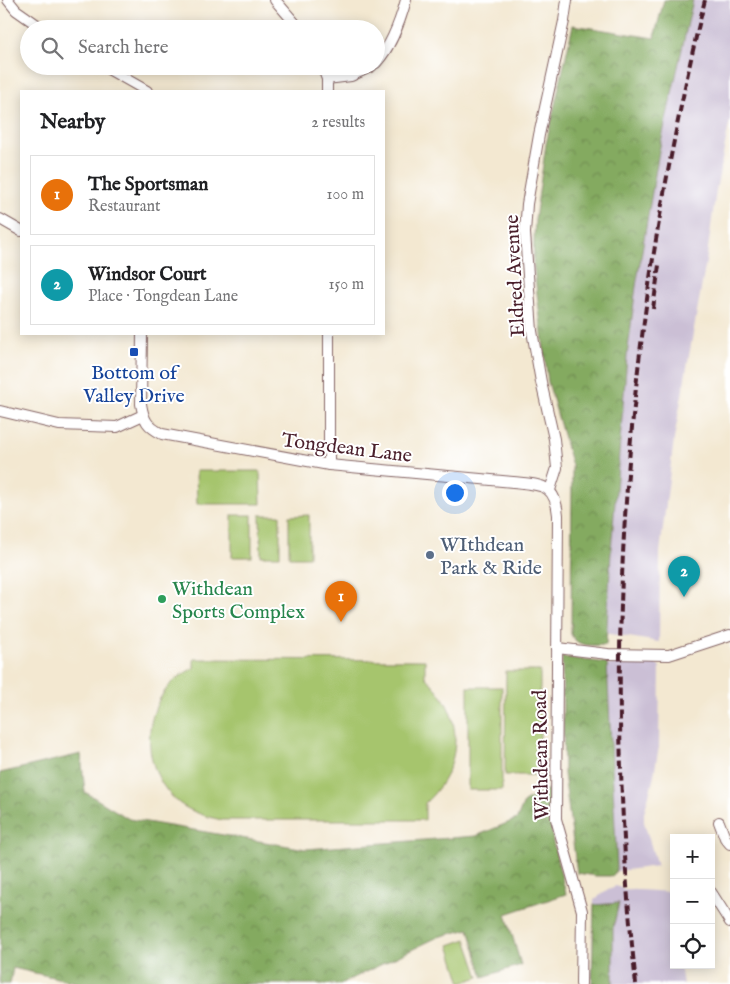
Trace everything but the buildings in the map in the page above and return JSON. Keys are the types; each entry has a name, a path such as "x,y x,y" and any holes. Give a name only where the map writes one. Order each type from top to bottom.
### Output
{"street":[{"path":"8,0 16,10 30,20"},
{"path":"275,0 292,20"},
{"path":"385,51 394,35 406,0"},
{"name":"Eldred Avenue","path":"550,490 558,468 554,438 532,331 525,233 539,135 567,0"},
{"path":"119,75 145,90"},
{"path":"325,75 327,90"},
{"path":"327,79 353,75"},
{"path":"0,219 20,230"},
{"path":"0,411 59,425 117,427 143,415 141,404 142,335"},
{"path":"329,335 329,465"},
{"name":"Tongdean Lane","path":"143,415 150,428 162,434 329,465 513,482 537,485 550,490"},
{"path":"550,490 557,500 558,515 557,645 608,654 669,654 730,635"},
{"name":"Withdean Road","path":"557,645 556,818 582,911 581,984"},
{"path":"719,822 725,838 730,844"},
{"path":"715,898 730,922"}],"shaded area":[{"path":"664,0 730,0 730,120 716,190 707,256 674,439 660,552 659,642 598,632"},
{"path":"630,661 654,661 660,668 659,747 644,813 644,822 657,866 611,872 602,667 616,663 628,664"},
{"path":"616,886 624,889 670,892 670,969 681,969 683,984 591,984 594,900 608,889"}],"green space":[{"path":"664,0 693,0 659,151 636,286 627,356 611,551 606,645 586,645 577,642 571,634 572,466 548,382 533,261 535,219 546,144 573,25 654,38"},
{"path":"196,471 260,471 261,504 197,504"},
{"path":"232,515 252,515 252,557 232,557"},
{"path":"260,515 280,515 280,556 261,556"},
{"path":"309,515 309,557 289,557 289,516"},
{"path":"562,657 607,663 617,868 613,876 577,873 564,774"},
{"path":"194,659 425,660 425,677 438,691 448,707 453,723 455,740 453,757 447,773 438,789 425,803 425,820 222,820 199,814 179,803 158,776 152,759 151,725 155,708 163,693 175,680 194,668"},
{"path":"506,671 540,671 540,775 505,775"},
{"path":"468,687 502,687 502,790 468,790"},
{"path":"81,754 85,792 129,819 306,849 476,836 517,819 524,802 548,789 553,842 566,894 506,914 521,965 483,977 469,929 438,937 341,984 83,984 13,968 10,984 0,984 0,773"},
{"path":"619,903 613,928 613,984 592,984 594,905"},
{"path":"466,939 479,977 461,983 449,945"}],"railway":[{"path":"636,984 627,882 621,779 620,676 622,574 628,471 638,369 652,267 677,124 705,0"},
{"path":"653,309 659,265"}],"place":[{"name":"Bottom of Valley Drive","path":"134,352"},
{"name":"WIthdean Park & Ride","path":"430,555"},
{"name":"Windsor Court","path":"684,597"},
{"name":"Withdean Sports Complex","path":"162,599"},
{"name":"The Sportsman","path":"341,622"}]}
